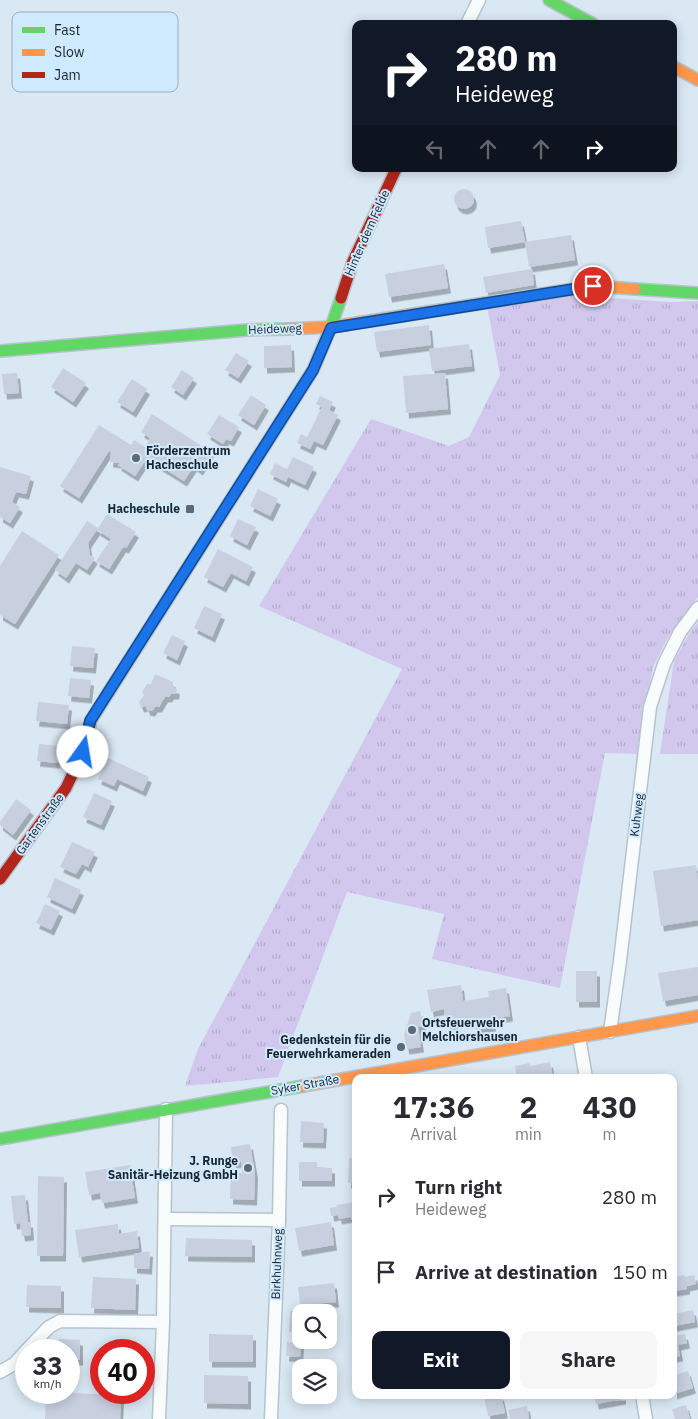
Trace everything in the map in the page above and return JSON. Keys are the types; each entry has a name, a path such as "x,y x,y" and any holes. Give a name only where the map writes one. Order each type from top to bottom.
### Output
{"street":[{"path":"469,20 479,0"},
{"path":"549,0 586,20"},
{"path":"677,69 698,80"},
{"name":"Hinter dem Felde","path":"331,328 352,261 395,172"},
{"name":"Heideweg","path":"0,351 246,330 331,328 593,286 698,293"},
{"name":"Gartenstraße","path":"0,879 66,788 83,752 90,721 313,370 331,328"},
{"name":"Kuhweg","path":"610,1032 650,707 664,664 680,632 698,608"},
{"name":"Syker Straße","path":"367,1074 698,1016"},
{"path":"579,1037 585,1074"},
{"name":"Syker Straße","path":"0,1139 352,1077"},
{"path":"158,1419 166,1219 166,1109"},
{"name":"Birkhuhnweg","path":"271,1419 279,1220 281,1110"},
{"path":"166,1219 279,1220"},
{"path":"38,1339 49,1327 60,1321 163,1322"},
{"path":"0,1372 15,1363"},
{"path":"643,1399 646,1419"}],"green space":[{"path":"564,295 672,302 698,301 698,597 668,637 653,667 637,754 605,753 560,988 432,959 444,914 347,892 278,1077 185,1086 198,1049 402,669 259,606 371,419 449,446 469,437 500,375 487,306"},
{"path":"698,622 698,754 660,754 674,661"}],"building":[{"path":"464,189 471,192 474,199 471,206 464,209 457,206 454,199 457,192"},
{"path":"521,221 525,242 488,248 485,227"},
{"path":"571,235 575,260 529,267 525,242"},
{"path":"444,264 448,288 389,297 385,274"},
{"path":"532,269 534,285 486,293 483,277"},
{"path":"429,325 431,345 377,352 374,332"},
{"path":"469,344 472,366 432,371 429,349"},
{"path":"291,345 292,367 264,368 264,346"},
{"path":"236,353 249,361 238,378 225,370"},
{"path":"63,368 86,383 73,402 51,387"},
{"path":"182,370 194,378 183,395 171,387"},
{"path":"17,373 19,393 4,394 2,374"},
{"path":"445,373 448,409 406,413 403,376"},
{"path":"132,379 147,389 133,412 117,402"},
{"path":"251,395 266,405 254,425 238,415"},
{"path":"320,396 333,402 329,410 338,415 323,445 314,441 310,449 297,443 301,434 307,437 322,407 316,404"},
{"path":"152,414 211,452 200,470 194,466 184,481 147,458 135,476 118,465 120,463 110,462 111,452 109,451 79,498 60,486 99,425 131,445 134,440 145,447 150,438 141,432"},
{"path":"219,415 239,427 231,441 226,439 223,444 207,434"},
{"path":"293,457 314,467 305,485 288,477 286,482 270,474 275,463 287,469"},
{"path":"0,467 31,476 26,494 16,492 12,502 20,507 10,523 0,517"},
{"path":"258,489 278,499 270,516 250,506"},
{"path":"107,514 136,532 126,548 123,547 109,569 96,561 111,539 97,530"},
{"path":"238,519 256,527 247,545 230,536"},
{"path":"87,521 98,528 88,543 90,555 95,558 87,570 76,563 66,578 55,570"},
{"path":"22,531 59,555 15,624 0,615 0,566"},
{"path":"218,549 253,567 246,581 231,573 223,587 204,577"},
{"path":"204,606 222,614 212,637 194,628"},
{"path":"172,635 185,641 177,660 163,653"},
{"path":"72,646 95,648 93,668 70,666"},
{"path":"155,674 173,682 173,687 177,689 176,694 165,697 159,707 155,707 152,711 147,710 146,706 141,707 139,702 144,695 142,692 147,684 151,684"},
{"path":"70,678 91,680 89,698 68,696"},
{"path":"38,702 69,705 67,724 36,721"},
{"path":"39,744 59,746 57,763 37,761"},
{"path":"108,758 149,777 143,791 117,779 114,786 98,779"},
{"path":"94,793 112,801 101,825 83,817"},
{"path":"16,799 31,810 13,835 0,825 0,822"},
{"path":"72,842 95,852 88,867 82,864 76,874 60,867"},
{"path":"696,865 698,920 661,926 653,871"},
{"path":"55,878 81,890 72,909 47,897"},
{"path":"45,904 60,911 51,930 36,923"},
{"path":"698,967 698,995 663,1001 658,973"},
{"path":"576,971 597,971 597,1002 576,1002"},
{"path":"461,985 463,1001 489,997 488,991 506,988 510,1016 492,1019 493,1026 474,1029 473,1021 446,1025 444,1009 431,1012 427,990"},
{"name":"Ortsfeuerwehr Melchiorshausen","path":"420,1011 423,1026 418,1027 421,1047 406,1049 404,1034 411,1013"},
{"path":"550,1062 552,1074 516,1074 515,1066 529,1063 530,1066"},
{"path":"301,1121 324,1123 323,1143 300,1142"},
{"name":"J. Runge Sanitär-Heizung GmbH","path":"250,1144 255,1173 254,1200 230,1199 231,1172 242,1173 241,1162 233,1163 231,1147"},
{"path":"349,1158 352,1158 352,1183 348,1183"},
{"path":"299,1162 317,1162 317,1167 332,1168 332,1181 299,1181"},
{"path":"130,1165 135,1198 102,1203 100,1193 89,1195 85,1172"},
{"path":"38,1176 64,1177 63,1256 37,1256"},
{"path":"25,1195 31,1235 22,1236 20,1223 14,1224 11,1196"},
{"path":"352,1203 352,1220 351,1217 339,1219 338,1215 331,1216 330,1208 337,1207 336,1205"},
{"path":"331,1222 334,1245 299,1251 295,1228"},
{"path":"118,1224 119,1234 137,1231 139,1248 79,1257 75,1230"},
{"path":"186,1238 252,1240 252,1257 185,1256"},
{"path":"150,1251 149,1269 134,1268 134,1254"},
{"path":"694,1275 696,1284 687,1286 687,1289 677,1291 677,1276"},
{"path":"93,1277 136,1279 135,1310 91,1308"},
{"path":"334,1283 336,1302 300,1304 298,1287"},
{"path":"27,1285 61,1286 61,1308 26,1307"},
{"path":"693,1310 695,1322 677,1325 677,1313"},
{"path":"290,1311 292,1311 292,1332 289,1332"},
{"path":"209,1334 253,1335 253,1362 209,1362"},
{"path":"685,1334 687,1343 678,1345 680,1356 677,1356 677,1335"},
{"path":"287,1342 292,1342 292,1349 301,1349 300,1357 286,1356"},
{"path":"688,1371 693,1388 677,1393 677,1374"},
{"path":"204,1375 248,1376 248,1404 204,1403"},
{"path":"80,1393 90,1394 90,1404 121,1404 120,1419 45,1419 46,1404 80,1404"},
{"path":"485,1399 502,1399 505,1413 488,1416"},
{"path":"595,1399 623,1399 596,1404"},
{"path":"686,1405 690,1419 675,1419 672,1409"},
{"path":"527,1406 529,1419 510,1419 508,1410"}],"traffic: fast":[{"path":"549,0 586,20"},
{"path":"635,289 698,293"},
{"path":"91,720 313,370 341,298"},
{"path":"0,351 247,330 287,329"},
{"path":"0,1139 303,1086"}],"traffic: slow":[{"path":"677,69 698,80"},
{"path":"287,329 331,327 593,286 635,289"},
{"path":"371,1074 698,1016"},
{"path":"303,1086 352,1077"}],"traffic: jam":[{"path":"341,298 353,261 395,172"},
{"path":"0,879 66,788 83,752 91,720"}],"place":[{"name":"Förderzentrum Hacheschule","path":"136,458"},
{"name":"Hacheschule","path":"190,509"},
{"name":"Ortsfeuerwehr Melchiorshausen","path":"412,1030"},
{"name":"Gedenkstein für die Feuerwehrkameraden","path":"401,1047"},
{"name":"J. Runge Sanitär-Heizung GmbH","path":"248,1168"}],"route":[{"path":"83,752 90,721 313,370 331,328 593,286"}]}
